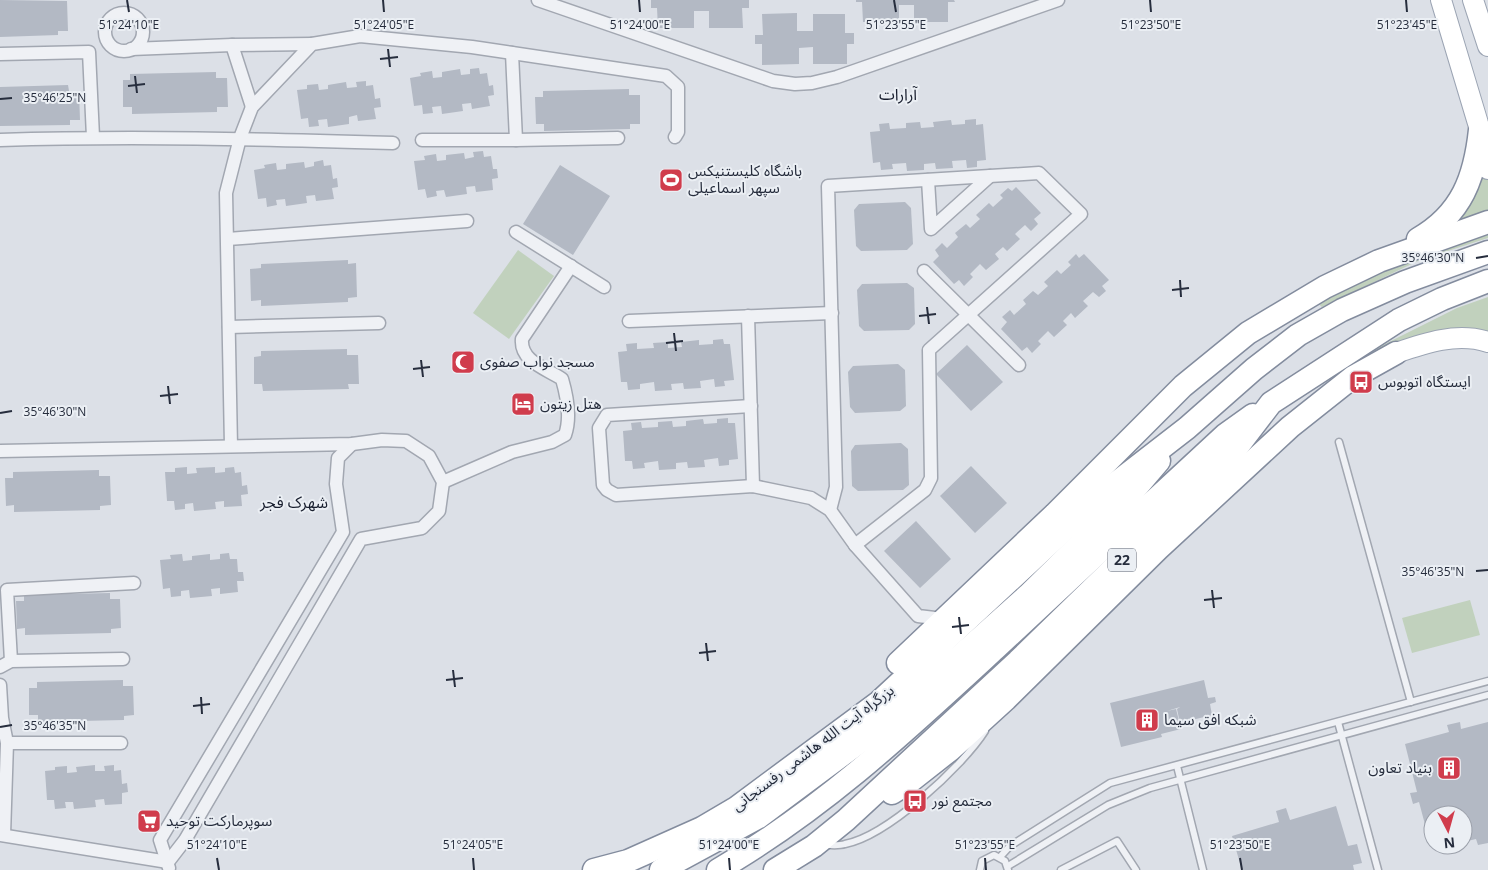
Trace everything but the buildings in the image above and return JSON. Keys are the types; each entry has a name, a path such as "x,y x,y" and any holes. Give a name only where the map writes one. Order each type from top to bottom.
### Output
{"highway":[{"path":"811,753 846,713 1103,466 1183,386 1248,333 1325,287 1379,261 1429,232 1454,208 1466,190 1474,172 1480,130"},
{"path":"1379,261 1488,222"},
{"name":"بزرگراه آیت الله هاشمی رفسنجانی","path":"594,870 637,857 702,828 736,808 880,702 1107,490 1187,428 1254,369 1298,335 1342,310 1405,282 1488,252"},
{"name":"22","path":"718,870 764,843 827,798 853,776 960,681 1225,435 1399,320 1449,296 1488,281"},
{"path":"1103,466 1221,369 1298,335"},
{"path":"846,820 908,783 950,750 1006,699 1158,549 1290,427 1353,377 1396,354"},
{"name":"22","path":"775,870 814,846 846,820 1018,661 1228,456 1271,403"},
{"name":"بزرگراه آیت الله هاشمی رفسنجانی","path":"661,870 759,817 885,723 986,634 1130,496 1187,428"}],"main road":[{"path":"1441,0 1480,130 1488,169"},
{"path":"1454,0 1488,107"},
{"path":"1473,0 1488,46"},
{"path":"1396,354 1442,340 1460,338 1488,342"}],"street":[{"path":"538,0 754,76 795,84 812,83 837,77 1058,0"},
{"path":"122,6 134,15 142,24 144,30 141,41 124,50 108,42 105,29 111,17 122,6"},
{"path":"0,54 232,45 312,44 360,36 512,53 666,76 678,87 678,132 675,137"},
{"path":"231,446 226,193 240,138 252,107 312,44"},
{"path":"232,45 252,107"},
{"path":"90,52 92,137"},
{"path":"512,53 516,140"},
{"path":"0,140 92,137 240,138 393,144"},
{"path":"422,140 618,138"},
{"path":"830,510 836,487 828,186 1039,173 1082,214 929,350 932,478 925,490 855,545"},
{"path":"928,180 931,229 990,176"},
{"path":"228,238 467,221"},
{"path":"516,232 604,287"},
{"path":"443,482 512,452 552,442 565,435 568,426 566,394 562,378 524,356 521,348 522,339 571,266"},
{"path":"924,271 1019,365"},
{"path":"629,321 832,313"},
{"path":"748,316 754,486"},
{"path":"229,327 379,323"},
{"path":"751,406 613,413 603,419 599,428 603,485 616,496 754,486 811,498 830,510 855,545 918,616 943,619"},
{"path":"0,451 352,444 382,440 406,441 429,456 443,482 439,511 422,528 361,540 169,866"},
{"path":"169,866 160,840 343,532 336,484 338,458 352,444"},
{"path":"123,659 5,664 7,590 134,584"},
{"path":"908,654 917,633 918,616"},
{"path":"0,684 1,718 6,743 2,835 169,866"},
{"path":"6,743 121,743"}],"lane":[{"path":"1339,442 1411,702"},
{"path":"980,870 982,861 987,857 1000,857 1010,846 1110,784 1488,680"},
{"path":"1000,857 1008,868 1108,805 1150,788 1488,695"},
{"path":"814,846 846,844 879,830 926,795 974,748 1006,699"},
{"path":"1338,722 1378,870"},
{"path":"1177,766 1203,870"},
{"path":"1061,870 1117,841 1136,870"}],"green space":[{"path":"1483,169 1488,179 1488,218 1445,231"},
{"path":"1488,226 1488,238 1420,260 1322,307 1315,301"},
{"path":"518,250 554,276 509,339 473,313"},
{"path":"1488,297 1488,332 1461,330 1282,420 1377,348 1457,308"},
{"path":"1470,600 1480,635 1412,653 1402,618"}],"place":[{"name":"باشگاه کلیستنیکس سپهر اسماعیلی","path":"671,180"},
{"name":"مسجد نواب صفوی","path":"463,362"},
{"name":"ایستگاه اتوبوس","path":"1361,382"},
{"name":"هتل زیتون","path":"523,404"},
{"name":"شبکه افق سیما","path":"1147,720"},
{"name":"بنیاد تعاون","path":"1449,768"},
{"name":"مجتمع نور","path":"915,801"},
{"name":"سوپرمارکت توحید","path":"149,821"}],"district":[{"name":"آرارات","path":"898,94"},
{"name":"شهرک فجر","path":"294,502"}]}
